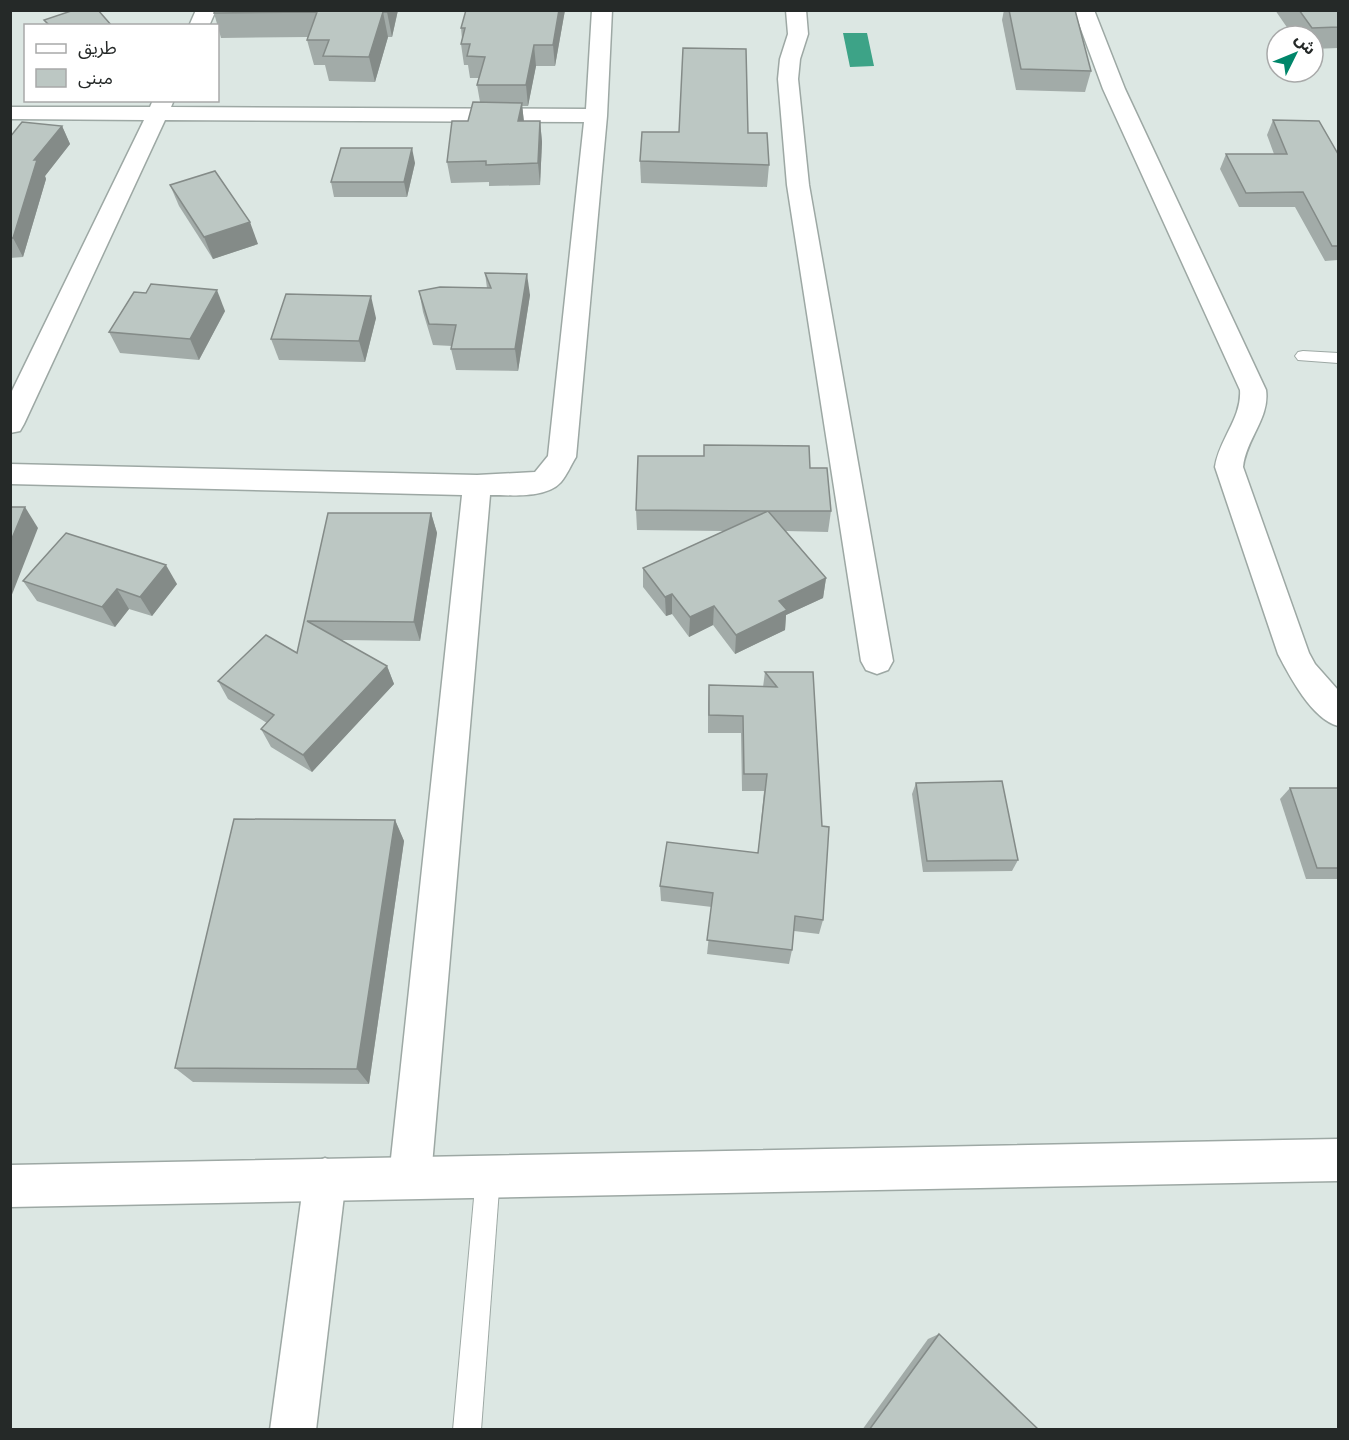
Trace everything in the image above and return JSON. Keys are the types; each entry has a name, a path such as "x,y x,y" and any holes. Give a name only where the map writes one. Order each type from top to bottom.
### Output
{"street":[{"path":"200,24 206,10"},
{"path":"10,474 477,485 517,485 543,481 551,475 562,457 596,116 602,10"},
{"path":"796,10 798,34 790,59 788,79 798,185 877,661"},
{"path":"1084,10 1114,89 1254,390 1256,404 1231,447 1229,467 1294,654 1304,673 1338,712"},
{"path":"10,113 160,107 596,116"},
{"path":"10,424 160,107"},
{"path":"410,1178 477,485"},
{"path":"10,1186 1338,1160"},
{"path":"293,1430 325,1179"}],"lane":[{"path":"1303,356 1338,358"},
{"path":"467,1430 488,1176"}],"shaded area":[{"path":"843,33 867,33 874,66 850,67"}],"building":[{"path":"74,10 98,10 110,24 48,24 44,20"},
{"path":"215,10 387,10 387,12 383,12 369,57 323,56 329,40 307,40 317,12 214,13"},
{"path":"466,10 559,10 553,45 534,45 526,85 477,85 485,57 467,56 470,44 461,44 465,28 461,28"},
{"path":"1009,10 1075,10 1091,71 1021,69"},
{"path":"1299,10 1338,10 1338,27 1325,28 1325,24 1309,24"},
{"path":"683,48 746,49 748,133 767,133 769,165 640,161 642,132 679,132"},
{"path":"473,102 522,103 518,121 540,121 538,163 486,165 486,161 447,162 452,121 468,121"},
{"path":"1273,120 1319,121 1338,154 1338,246 1332,246 1303,192 1246,193 1226,154 1287,154"},
{"path":"22,122 62,126 34,160 37,160 13,238 10,238 10,137"},
{"path":"341,148 412,148 404,182 331,182"},
{"path":"215,171 250,222 204,237 170,185"},
{"path":"485,273 527,274 515,349 451,349 456,325 429,324 419,291 440,287 491,288"},
{"path":"151,284 217,290 190,339 109,332 134,292 146,293"},
{"path":"286,294 371,296 359,341 271,339"},
{"path":"704,445 809,446 810,468 827,468 831,511 636,510 638,456 704,456"},
{"path":"10,507 25,507 10,543"},
{"path":"768,511 826,578 779,601 787,610 736,635 714,606 690,617 672,594 665,597 643,568"},
{"path":"328,513 431,513 414,622 307,621 387,666 303,755 261,729 274,715 218,681 266,635 297,653"},
{"path":"66,533 166,565 140,597 117,589 102,607 23,581"},
{"path":"765,672 813,672 822,826 829,827 823,920 795,916 792,950 707,940 713,893 660,886 667,842 758,853 767,774 744,774 743,716 709,715 709,685 777,687"},
{"path":"1002,781 1018,860 927,861 916,783"},
{"path":"1290,788 1338,788 1338,868 1317,868"},
{"path":"234,819 395,820 357,1069 175,1068"},
{"path":"939,1334 1039,1430 869,1430"}]}
